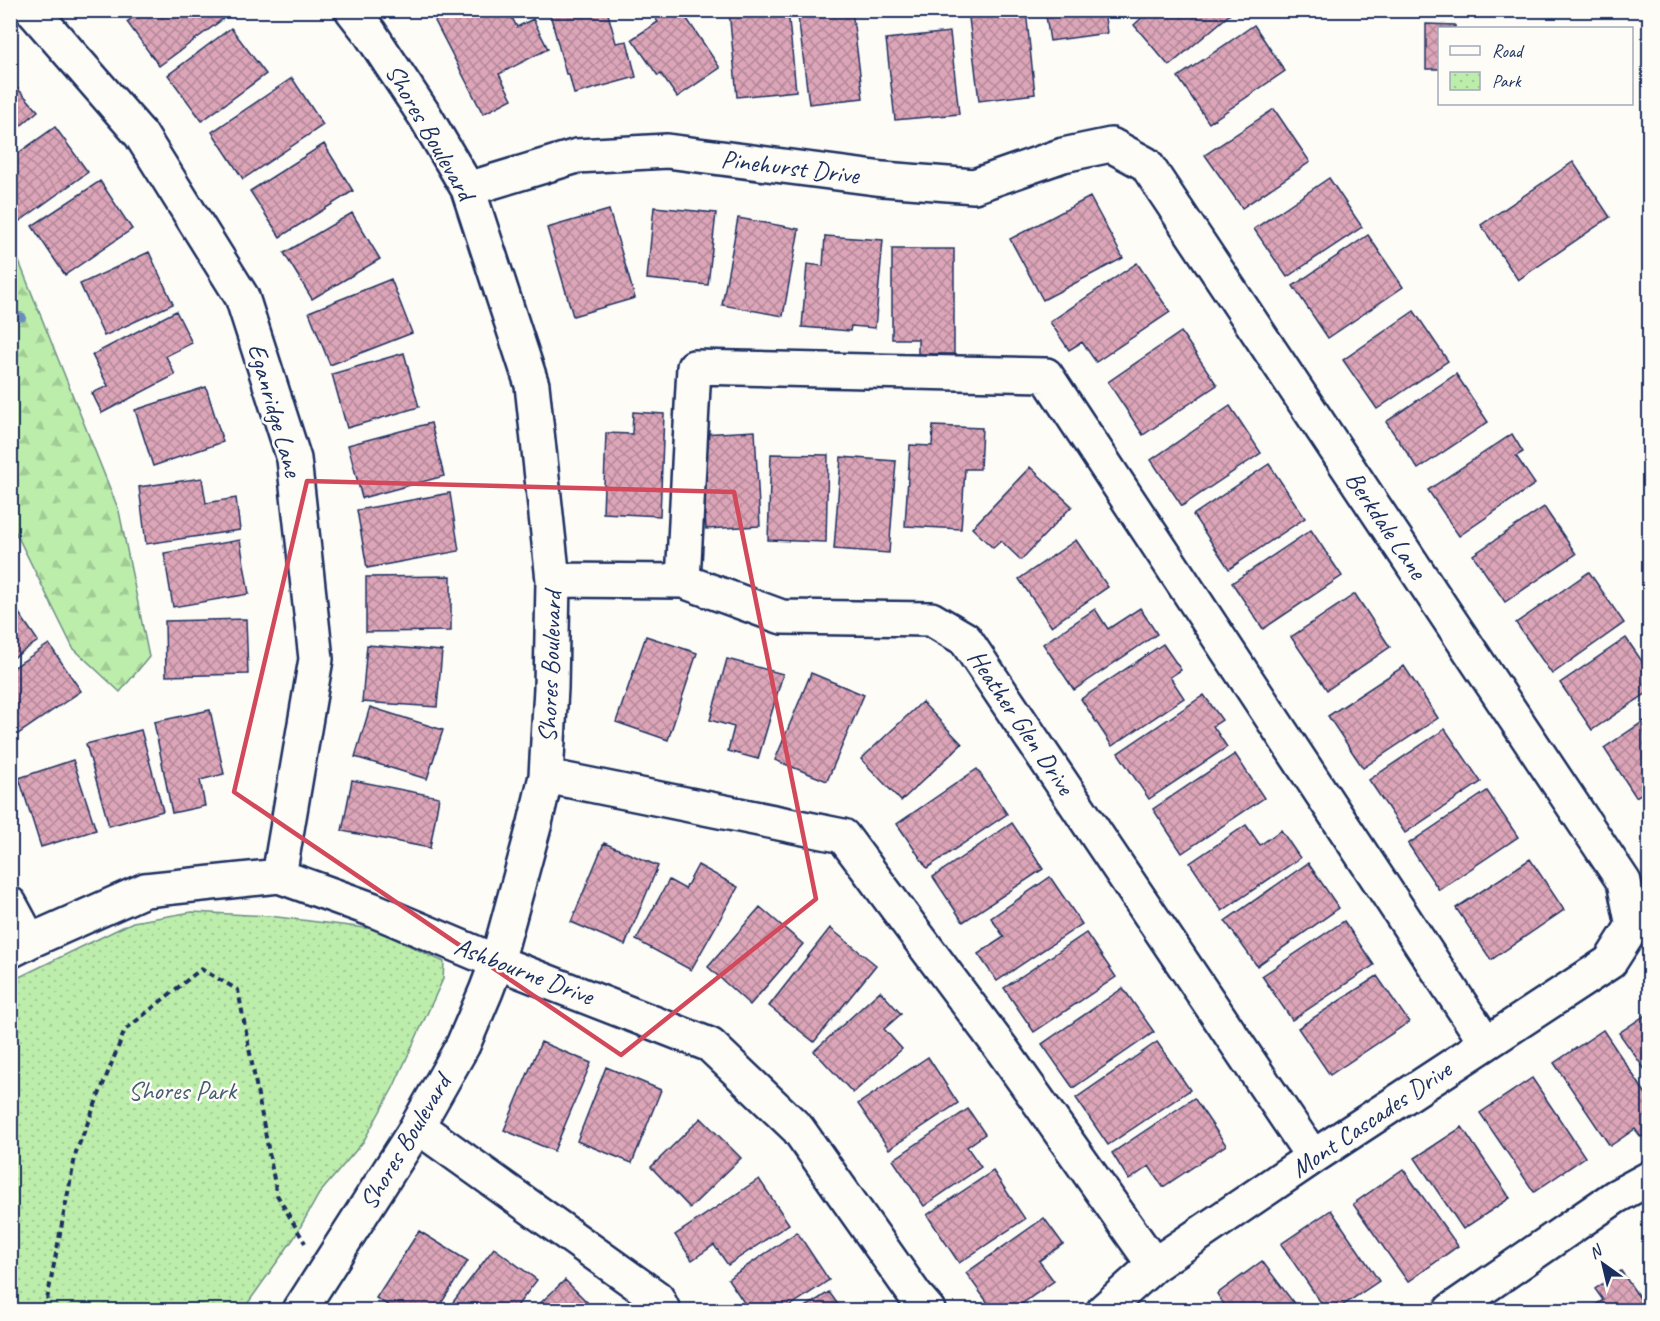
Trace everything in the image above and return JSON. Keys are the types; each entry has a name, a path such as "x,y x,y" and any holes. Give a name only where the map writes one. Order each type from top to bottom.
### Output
{"street":[{"name":"Eganridge Lane","path":"32,10 141,135 242,297 294,459 316,659 279,876"},
{"name":"Shores Boulevard","path":"300,1311 417,1126 463,1045 497,962 546,776 551,688 554,580 532,385 468,189 425,116 352,10"},
{"name":"Pinehurst Drive","path":"468,189 577,156 667,151 883,179 974,186 1063,155 1111,145"},
{"name":"Berkdale Lane","path":"1111,145 1146,164 1624,882 1633,926"},
{"path":"682,581 694,367 1046,375 1486,1043"},
{"name":"Heather Glen Drive","path":"554,580 682,581 782,617 931,619 965,639 1312,1157"},
{"path":"546,776 843,836 1000,1048 1154,1265"},
{"name":"Ashbourne Drive","path":"20,946 145,890 279,876 370,909 497,962 710,1045 798,1129 928,1311"},
{"path":"10,904 20,946"},
{"name":"Mont Cascades Drive","path":"1104,1311 1154,1265 1312,1157 1610,962 1633,926"},
{"path":"417,1126 657,1298 663,1311"},
{"path":"1451,1311 1616,1197 1650,1178"}],"path":[{"path":"45,1311 76,1152 125,1030 201,969 238,990 277,1195 305,1244"}],"highlighted area":[{"path":"307,481 734,492 816,899 621,1055 234,792"}],"green space":[{"path":"10,246 14,249 119,511 149,657 120,692 73,648 11,523"},
{"name":"Shores Park","path":"192,912 269,916 374,929 444,962 443,979 393,1088 363,1142 319,1194 294,1238 243,1310 11,1310 10,1227 14,1215 10,1210 11,981 133,922"}],"building":[{"path":"142,10 217,10 223,19 159,66 127,22"},
{"path":"456,10 508,10 517,27 533,19 548,49 499,74 512,99 483,114 435,21"},
{"path":"549,10 607,10 616,43 627,41 636,77 574,94 569,74 566,74"},
{"path":"666,10 681,10 720,68 677,97 661,74 658,76 632,39 658,22 655,18"},
{"path":"729,10 788,10 796,91 737,97"},
{"path":"852,10 863,98 809,104 798,16"},
{"path":"1045,10 1104,10 1107,33 1050,41"},
{"path":"1150,10 1235,10 1169,66 1134,25"},
{"path":"1026,11 1035,94 979,101 969,18"},
{"path":"1426,24 1455,25 1455,27 1438,27 1438,69 1426,69"},
{"path":"1254,25 1285,71 1209,123 1178,77"},
{"path":"231,28 266,74 202,121 168,75"},
{"path":"950,32 959,114 895,120 886,39"},
{"path":"292,78 323,125 243,179 212,132"},
{"path":"10,80 38,111 10,135"},
{"path":"1274,109 1310,162 1242,208 1205,155"},
{"path":"55,127 88,172 20,221 10,208 10,159"},
{"path":"324,144 353,191 280,237 250,191"},
{"path":"1573,162 1610,217 1518,280 1481,225"},
{"path":"1329,178 1362,227 1287,277 1254,229"},
{"path":"100,181 132,229 65,275 32,226"},
{"path":"1090,197 1123,258 1043,300 1010,239"},
{"path":"654,207 716,213 708,285 647,279"},
{"path":"609,210 635,298 573,316 547,228"},
{"path":"352,213 380,259 312,299 284,253"},
{"path":"738,218 799,229 783,316 722,305"},
{"path":"1368,235 1403,287 1328,338 1293,286"},
{"path":"825,236 883,240 875,328 851,326 850,331 802,327 807,264 823,266"},
{"path":"892,249 954,249 954,354 918,354 918,339 892,339"},
{"path":"149,252 173,304 104,336 80,284"},
{"path":"1137,263 1170,312 1096,362 1082,342 1069,350 1050,322"},
{"path":"391,279 412,333 330,365 309,312"},
{"path":"176,311 192,343 166,356 175,375 102,413 92,393 108,386 92,355"},
{"path":"1414,311 1448,361 1377,409 1343,360"},
{"path":"1181,332 1217,385 1143,435 1108,382"},
{"path":"404,353 419,407 347,428 332,374"},
{"path":"1456,374 1488,422 1418,469 1386,422"},
{"path":"206,387 223,442 153,466 135,410"},
{"path":"1230,406 1261,453 1182,506 1151,460"},
{"path":"633,412 664,414 660,516 603,513 606,433 632,434"},
{"path":"431,423 444,476 362,498 348,445"},
{"path":"933,426 982,428 980,469 965,469 961,529 905,526 910,445 932,446"},
{"path":"755,431 760,526 706,529 701,434"},
{"path":"1512,434 1523,452 1516,456 1535,484 1459,536 1428,490"},
{"path":"771,454 828,455 826,542 768,540"},
{"path":"841,457 896,461 889,553 834,549"},
{"path":"1269,464 1305,518 1229,569 1193,515"},
{"path":"1030,467 1072,506 1021,560 1001,541 993,548 972,528"},
{"path":"202,478 206,503 236,498 240,530 146,544 139,487"},
{"path":"450,493 459,551 367,568 357,510"},
{"path":"1544,507 1576,554 1505,602 1473,555"},
{"path":"1311,530 1342,576 1263,629 1232,583"},
{"path":"240,540 249,594 173,607 164,553"},
{"path":"1076,540 1108,587 1051,626 1019,579"},
{"path":"1589,572 1624,623 1552,674 1516,623"},
{"path":"451,576 451,631 366,632 366,577"},
{"path":"1355,594 1390,647 1327,690 1291,637"},
{"path":"10,600 38,641 10,660"},
{"path":"1140,608 1157,634 1074,690 1043,644 1095,609 1108,629"},
{"path":"246,619 248,674 166,676 165,621"},
{"path":"646,636 697,653 668,740 616,722"},
{"path":"1626,638 1650,673 1650,691 1592,730 1560,683"},
{"path":"49,644 81,691 12,738 10,670"},
{"path":"1163,644 1181,670 1170,677 1184,698 1112,746 1081,699"},
{"path":"367,645 442,651 437,707 362,702"},
{"path":"727,659 783,674 758,759 728,751 734,727 710,720"},
{"path":"1404,666 1438,718 1363,768 1328,716"},
{"path":"811,673 864,695 827,781 775,760"},
{"path":"1204,695 1222,720 1213,726 1227,747 1149,799 1118,753"},
{"path":"922,702 962,744 901,801 861,759"},
{"path":"370,707 443,730 427,779 355,757"},
{"path":"210,710 224,774 200,780 205,806 172,813 154,722"},
{"path":"1650,717 1650,788 1636,797 1604,748"},
{"path":"1445,729 1481,782 1405,833 1369,780"},
{"path":"141,730 163,811 109,826 86,744"},
{"path":"1235,754 1264,798 1182,853 1153,809"},
{"path":"73,760 96,830 41,847 19,778"},
{"path":"977,769 1007,814 927,868 897,824"},
{"path":"352,780 439,797 430,848 342,831"},
{"path":"1487,791 1518,837 1439,890 1408,844"},
{"path":"1012,823 1043,869 963,922 933,877"},
{"path":"1246,825 1260,845 1281,830 1300,858 1222,911 1190,863"},
{"path":"604,843 658,866 625,945 571,922"},
{"path":"1530,859 1564,910 1491,960 1456,908"},
{"path":"1308,863 1339,908 1257,966 1225,921"},
{"path":"698,865 738,887 691,970 636,940 669,880 685,889"},
{"path":"1050,877 1082,924 997,981 978,954 1004,937 991,918"},
{"path":"760,907 803,944 750,1005 708,967"},
{"path":"1344,921 1374,965 1292,1020 1262,976"},
{"path":"830,928 876,965 814,1042 769,1006"},
{"path":"1086,933 1116,977 1034,1032 1004,988"},
{"path":"1377,976 1409,1022 1330,1075 1298,1028"},
{"path":"1123,988 1154,1032 1073,1088 1042,1044"},
{"path":"880,991 901,1014 884,1029 902,1049 853,1093 814,1051"},
{"path":"1650,1012 1650,1077 1619,1033"},
{"path":"1603,1030 1650,1100 1650,1132 1641,1137 1635,1129 1610,1146 1554,1063"},
{"path":"541,1042 591,1063 554,1151 504,1130"},
{"path":"1157,1042 1190,1090 1108,1145 1076,1098"},
{"path":"928,1057 958,1103 889,1149 858,1104"},
{"path":"606,1067 661,1090 632,1163 577,1141"},
{"path":"1532,1078 1585,1157 1534,1192 1480,1113"},
{"path":"1194,1098 1226,1145 1163,1187 1149,1166 1129,1180 1112,1153"},
{"path":"968,1109 985,1134 967,1147 981,1167 924,1206 893,1160"},
{"path":"701,1118 741,1158 690,1208 651,1167"},
{"path":"1462,1127 1510,1198 1463,1229 1415,1158"},
{"path":"1403,1169 1458,1246 1408,1282 1353,1204"},
{"path":"993,1171 1025,1219 959,1263 927,1215"},
{"path":"759,1179 789,1224 728,1265 714,1245 692,1260 675,1235"},
{"path":"1331,1210 1379,1281 1336,1310 1326,1310 1281,1244"},
{"path":"1044,1218 1063,1244 1039,1261 1054,1281 1013,1310 993,1310 966,1273"},
{"path":"419,1231 468,1261 437,1310 396,1310 376,1298"},
{"path":"797,1232 829,1280 784,1310 749,1310 728,1279"},
{"path":"494,1248 537,1280 514,1310 447,1310"},
{"path":"1262,1261 1299,1310 1228,1310 1217,1294"},
{"path":"1621,1271 1648,1310 1588,1310 1603,1300 1595,1289"},
{"path":"565,1280 589,1304 583,1310 533,1310"},
{"path":"829,1292 842,1310 801,1310"},
{"path":"1306,1305 1311,1310 1299,1310"}],"waterway":[{"path":"10,315 22,317"}]}
